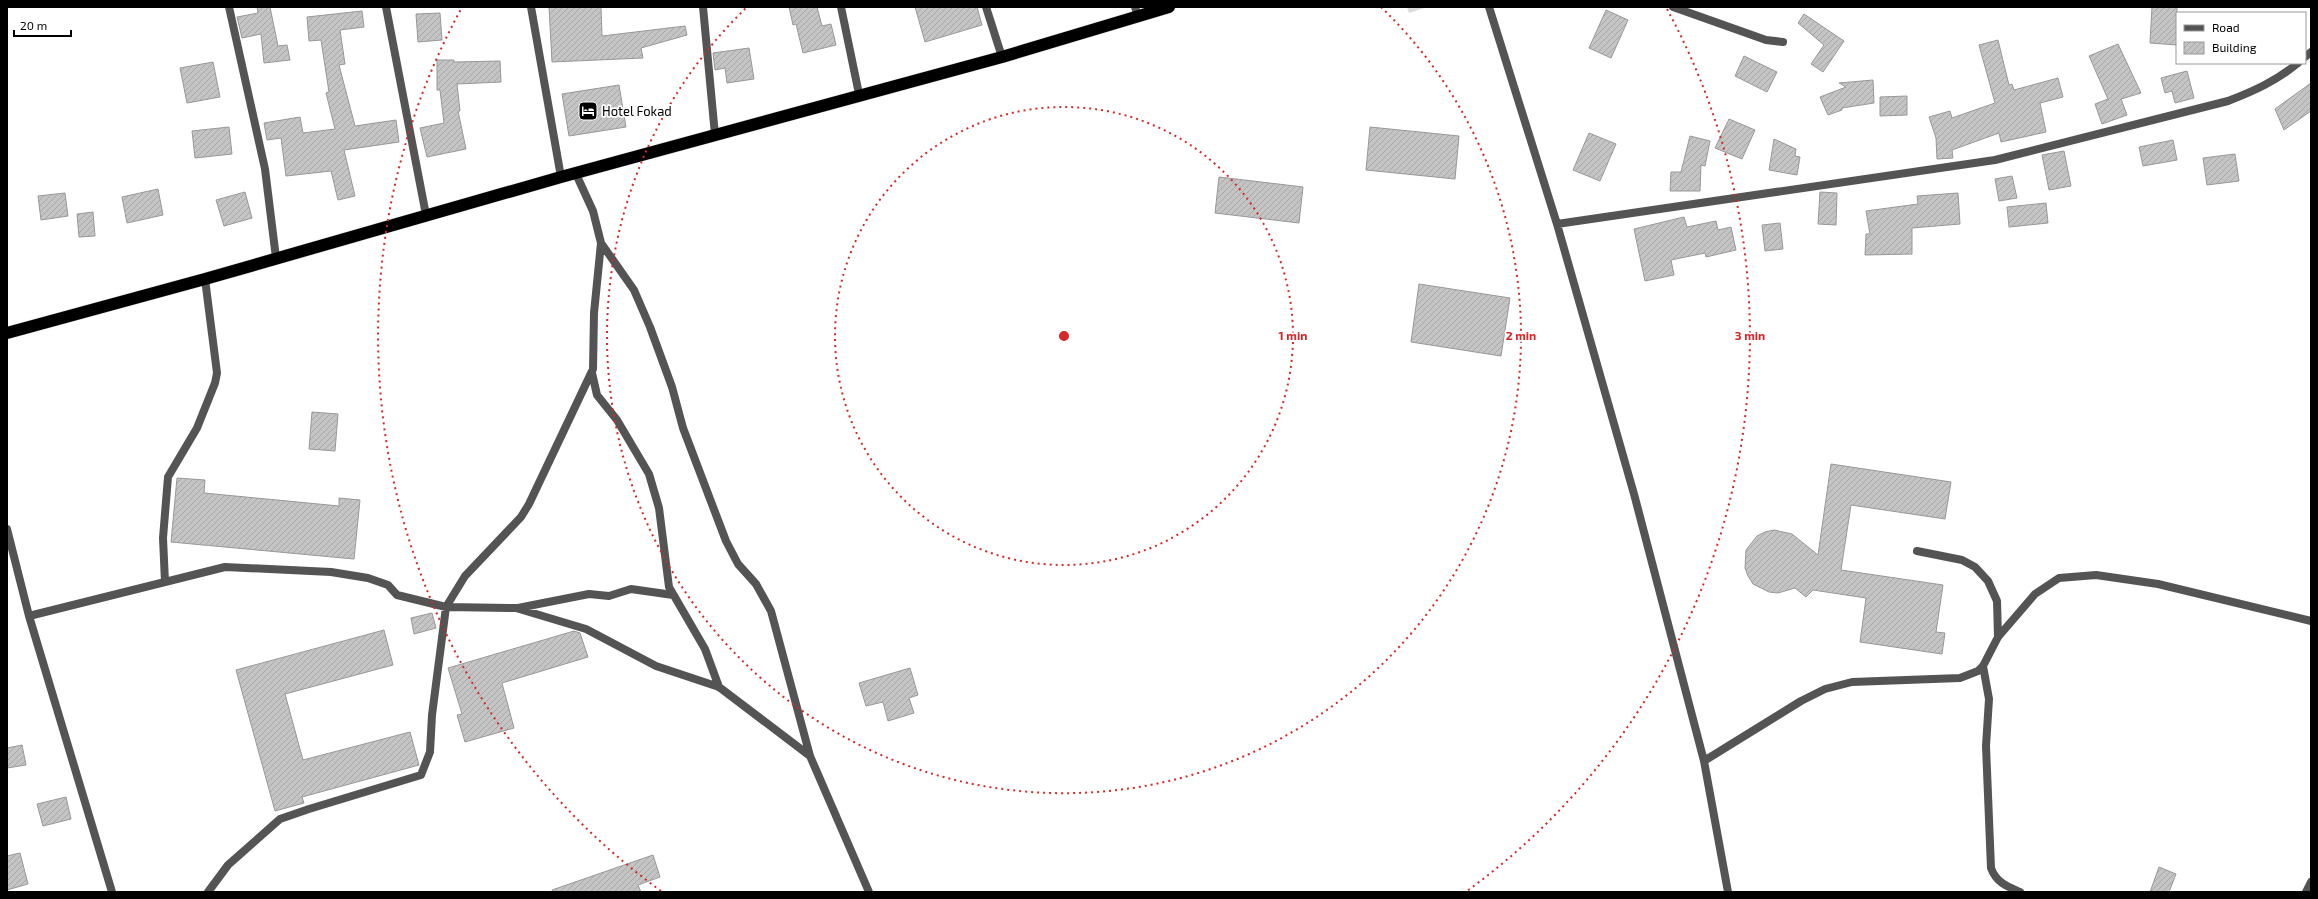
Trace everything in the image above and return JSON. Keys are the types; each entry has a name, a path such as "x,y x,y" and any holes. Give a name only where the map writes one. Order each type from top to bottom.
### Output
{"highway":[{"path":"7,334 561,177 860,94 1002,57 1136,11 1169,7"}],"street":[{"path":"229,7 265,169 276,258"},
{"path":"386,7 426,215"},
{"path":"531,7 561,177"},
{"path":"703,7 715,135"},
{"path":"841,7 860,94"},
{"path":"986,7 1002,57"},
{"path":"1489,7 1557,224 1634,494 1704,761 1728,892"},
{"path":"1673,7 1766,40 1783,42"},
{"path":"1557,224 1995,160 2228,101 2258,90 2281,77 2297,64"},
{"path":"208,892 228,865 280,819 308,808 421,775 430,752 432,715 446,607 465,576 521,517 529,504 592,373 594,361 594,313 601,243 593,211 576,174"},
{"path":"601,243 634,290 650,327 672,387 683,428 726,541 738,564 756,584 771,611 810,756 869,892"},
{"path":"165,582 163,538 168,477 197,428 215,383 217,373 205,279"},
{"path":"592,373 597,395 617,420 649,474 659,508 669,586 705,649 719,687"},
{"path":"7,529 29,616 112,892"},
{"path":"1917,551 1962,560 1975,567 1988,581 1997,601 1998,637"},
{"path":"29,616 225,567 331,572 368,578 388,585 397,595 446,607 516,608 589,594 609,596 631,589 673,594"},
{"path":"1704,761 1802,701 1825,689 1852,682 1960,678 1978,671 1983,666 1998,637 2035,594 2059,578 2096,575 2158,584 2311,621"},
{"path":"516,608 586,629 656,666 719,687 810,756"},
{"path":"1983,666 1989,699 1986,746 1991,868 1994,876 2002,884 2020,892"},
{"path":"2306,892 2311,882"}],"green space":[{"path":"1407,7 1427,7 1409,13"}],"building":[{"path":"257,7 270,7 278,46 287,45 290,60 264,63 261,34 242,38 237,17 258,13"},
{"path":"549,7 601,7 602,36 685,26 687,35 641,48 643,58 552,62"},
{"path":"789,7 817,7 822,26 831,24 836,45 803,53 796,24 793,25"},
{"path":"915,7 977,7 982,25 925,42"},
{"path":"2152,7 2177,7 2176,45 2150,43"},
{"path":"1606,10 1628,20 1611,58 1589,48"},
{"path":"362,11 364,27 340,30 345,64 339,65 355,126 396,120 399,142 344,150 355,196 338,200 331,171 286,176 281,138 267,140 264,123 300,117 303,133 335,129 326,93 329,92 321,40 309,41 307,17"},
{"path":"440,13 442,40 418,42 416,14"},
{"path":"1804,14 1844,41 1823,72 1811,64 1824,45 1798,23"},
{"path":"1998,40 2009,85 2012,84 2014,90 2058,78 2063,97 2040,103 2046,132 2001,142 1999,133 1952,150 1953,158 1937,159 1936,138 1929,117 1950,111 1952,118 1995,103 1979,45"},
{"path":"2118,44 2141,93 2121,99 2127,115 2102,124 2095,104 2108,99 2089,56"},
{"path":"749,48 754,79 727,83 725,68 715,70 713,53"},
{"path":"1744,56 1777,72 1767,92 1735,76"},
{"path":"437,60 454,60 454,62 500,61 501,82 457,84 460,111 458,111 466,149 427,157 420,128 444,123 440,90 437,90"},
{"path":"213,62 220,97 187,103 180,68"},
{"path":"2187,71 2194,98 2175,103 2172,91 2165,93 2161,78"},
{"path":"1873,80 1874,103 1842,108 1842,110 1828,115 1820,97 1846,87 1839,83"},
{"path":"2311,83 2311,111 2284,130 2275,109"},
{"path":"619,85 626,127 569,136 562,94"},
{"path":"1907,96 1907,115 1880,116 1880,97"},
{"path":"1729,119 1755,130 1742,159 1715,148"},
{"path":"229,127 232,154 195,158 192,131"},
{"path":"1370,127 1459,136 1455,179 1366,170"},
{"path":"1589,133 1616,144 1600,181 1573,170"},
{"path":"1690,136 1710,141 1705,166 1701,165 1700,191 1670,191 1671,172 1681,172"},
{"path":"1774,139 1796,149 1795,156 1800,157 1797,175 1769,170"},
{"path":"2173,140 2177,160 2143,166 2139,147"},
{"path":"2064,151 2071,186 2049,190 2042,155"},
{"path":"2235,154 2239,181 2207,185 2203,158"},
{"path":"2012,176 2017,198 1999,201 1995,179"},
{"path":"1219,177 1303,187 1299,223 1215,213"},
{"path":"158,189 163,215 127,223 122,197"},
{"path":"245,192 252,218 224,226 216,200"},
{"path":"1820,192 1837,193 1836,225 1818,224"},
{"path":"65,193 68,216 41,220 38,196"},
{"path":"1958,193 1960,224 1912,228 1912,254 1865,255 1866,234 1870,234 1866,211 1918,204 1917,196"},
{"path":"2046,203 2048,223 2009,227 2007,207"},
{"path":"93,212 95,236 79,237 77,214"},
{"path":"1684,217 1687,227 1716,221 1718,230 1731,227 1736,250 1706,257 1705,253 1671,260 1674,275 1645,281 1634,229"},
{"path":"1780,223 1783,249 1765,251 1762,225"},
{"path":"1419,284 1510,298 1501,356 1411,342"},
{"path":"312,412 338,414 335,451 309,449"},
{"path":"1831,464 1951,482 1945,519 1851,505 1841,570 1943,585 1936,632 1945,633 1942,654 1860,642 1866,598 1813,590 1806,597 1795,588 1778,593 1769,592 1753,584 1748,576 1745,568 1746,550 1757,536 1765,532 1774,530 1792,534 1818,555"},
{"path":"177,478 205,480 204,493 339,506 339,498 360,500 354,559 171,542"},
{"path":"432,613 436,628 414,634 411,618"},
{"path":"384,630 393,665 285,694 303,760 410,732 419,765 302,797 304,803 275,811 236,670"},
{"path":"574,631 580,633 588,657 502,683 514,728 465,742 457,715 462,714 448,668"},
{"path":"910,668 918,695 909,698 914,713 888,721 883,702 866,706 859,683"},
{"path":"22,745 26,765 7,768 7,748"},
{"path":"66,797 71,819 43,826 37,804"},
{"path":"20,853 28,884 7,890 7,856"},
{"path":"653,855 660,877 638,885 641,892 553,892 552,890"},
{"path":"2159,867 2176,874 2169,892 2150,892"}],"place":[{"name":"Hotel Fokad","path":"588,111"}]}
